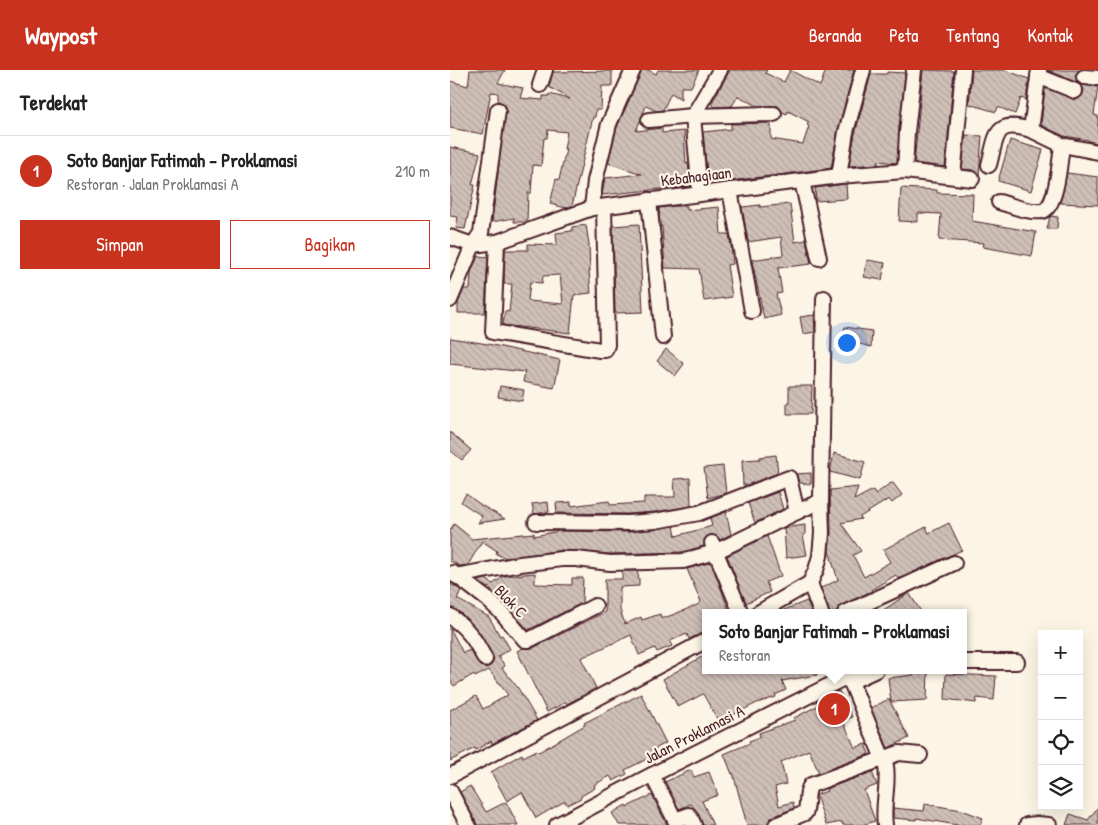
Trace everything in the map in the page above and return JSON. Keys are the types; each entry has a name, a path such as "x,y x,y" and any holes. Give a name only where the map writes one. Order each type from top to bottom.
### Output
{"street":[{"path":"540,85 545,70"},
{"path":"497,242 493,332 605,350 607,345 595,181 609,124 633,70"},
{"path":"700,194 693,116 720,70"},
{"path":"839,176 846,132 863,70"},
{"path":"905,171 914,70"},
{"path":"953,176 963,70"},
{"path":"1030,130 1038,73 1075,90"},
{"path":"450,300 473,246 481,233 498,110"},
{"path":"649,120 693,116 774,114"},
{"path":"990,165 999,131 1004,127 1018,126 1062,145 1098,152"},
{"path":"999,202 1030,210 1042,211 1048,208 1057,182 1062,145"},
{"name":"Kebahagiaan","path":"473,246 497,242 598,208 649,200 802,180 905,171 972,179"},
{"path":"802,180 819,258"},
{"path":"730,190 752,311"},
{"path":"649,200 663,337"},
{"path":"450,237 473,246"},
{"path":"765,609 810,583 820,556 822,533 824,298"},
{"path":"536,522 628,523 699,513 790,478 797,512"},
{"path":"453,574 562,559 610,563 683,561 821,501"},
{"path":"713,548 739,609"},
{"path":"854,609 954,563"},
{"name":"Blok C","path":"453,574 487,599 525,640 530,640 595,606"},
{"path":"810,583 820,609"},
{"path":"450,616 465,627 474,638 485,659"},
{"path":"450,776 702,643"},
{"path":"967,662 1017,662"},
{"path":"848,676 884,758 887,774 885,825"},
{"name":"Jalan Proklamasi A","path":"565,823 652,775 848,676"},
{"path":"776,825 805,813 810,786 900,752 920,755"},
{"path":"652,775 675,820 689,815 694,825"},
{"path":"450,791 468,825"},
{"path":"1027,825 1049,825"}],"building":[{"path":"470,70 505,70 498,83 523,88 520,98 543,100 543,96 549,96 549,94 570,99 549,87 553,72 612,71 612,86 602,86 601,110 596,110 595,117 593,117 572,206 566,208 550,204 556,179 559,180 566,149 564,149 567,132 548,130 547,138 544,138 541,166 533,165 531,193 528,193 527,222 514,222 514,218 492,222 506,107 498,101 498,93 491,92 483,134 450,128 450,81 468,86"},
{"path":"642,70 648,70 656,74 658,70 699,70 691,87 681,87 681,99 671,93 663,110 656,111 646,106 636,131 662,128 662,133 684,131 686,164 688,163 691,186 602,195 605,178 642,174 608,163 617,127"},
{"path":"730,70 767,70 765,73 784,82 790,70 820,86 826,70 854,70 838,130 831,168 708,184 703,132 731,129 731,124 771,123 771,139 803,144 809,126 807,125 809,122 788,111 787,114 782,112 778,106 758,106 738,96 732,106 715,107 711,104"},
{"path":"923,70 954,71 945,167 914,163"},
{"path":"972,70 1005,70 1029,79 1026,100 1021,98 1015,114 998,107 996,112 969,104"},
{"path":"1048,70 1079,70 1075,76 1078,83"},
{"path":"887,72 905,73 897,163 878,161 878,164 849,166 855,134 871,74 887,74"},
{"path":"1081,85 1098,87 1094,115 1098,116 1098,143 1064,136 1041,125 1045,88 1076,100 1083,94 1084,89"},
{"path":"966,135 982,136 979,175 974,170 962,169"},
{"path":"1010,140 1043,150 1031,191 998,181"},
{"path":"450,147 480,153 472,185 475,185 465,229 456,228 458,217 450,216"},
{"path":"1067,173 1098,177 1098,205 1060,203"},
{"path":"846,184 847,199 816,201 815,188"},
{"path":"901,188 937,190 937,193 973,194 972,221 1036,232 1032,256 983,247 984,243 939,240 941,214 918,213 918,222 899,221"},
{"path":"790,204 795,242 806,240 811,264 778,268 782,293 776,294 781,315 764,319 752,260 783,255 781,237 748,242 742,207"},
{"path":"687,206 687,210 719,207 721,234 729,234 731,246 733,264 727,265 732,297 704,301 699,269 665,268 659,208"},
{"path":"1050,216 1058,217 1057,229 1047,229"},
{"path":"639,224 643,312 615,313 613,226"},
{"path":"586,225 589,244 591,293 574,295 570,333 503,325 505,311 509,312 512,284 504,284 505,250 528,250 528,244 557,245 556,233 572,231 572,227","holes":["560,275 563,304 528,301 530,282 542,283 543,276"]},
{"path":"478,256 488,257 485,313 458,313 458,303 464,289 470,289 471,272"},
{"path":"867,260 885,263 882,280 864,277"},
{"path":"814,315 815,332 803,334 800,317"},
{"path":"845,327 872,331 871,347 841,339"},
{"path":"450,338 488,344 560,360 554,388 523,382 525,372 450,364"},
{"path":"666,349 684,364 675,376 657,361"},
{"path":"500,386 524,390 522,401 498,397"},
{"path":"789,386 812,386 811,414 787,414"},
{"path":"450,432 471,450 462,460 450,450"},
{"path":"834,453 865,462 860,480 830,472"},
{"path":"776,455 778,473 743,485 742,460 760,459 760,457"},
{"path":"723,466 726,493 708,498 704,468"},
{"path":"811,473 811,484 799,483 796,474"},
{"path":"690,478 691,506 628,514 557,513 556,503 571,502 571,506 609,501 610,505 644,503 644,497 675,497 674,479"},
{"path":"893,483 902,495 892,503 889,499 860,517 861,519 841,523 861,551 853,555 864,577 890,562 883,550 926,527 929,533 949,523 962,550 898,579 896,575 872,591 841,605 838,609 829,609 821,588 838,580 829,551 831,533 830,490 858,487 854,500 873,490 876,494"},
{"path":"778,492 783,509 755,523 748,503"},
{"path":"466,494 505,519 478,523 482,516 461,502"},
{"path":"548,502 549,512 534,514 532,504"},
{"path":"726,512 731,534 720,540 717,536 709,535 705,538 704,546 682,552 610,554 562,550 506,558 496,554 497,551 482,541 468,565 460,566 450,561 450,530 454,524 471,539 534,533 534,536 559,531 629,532 674,526 676,536 712,526 710,518"},
{"path":"805,525 805,535 803,535 807,555 786,558 784,528"},
{"path":"767,536 781,576 766,582 770,592 746,603 727,556"},
{"path":"711,562 729,609 702,609 702,633 689,639 687,634 670,641 672,646 657,652 655,648 639,655 631,635 581,658 596,688 567,704 566,702 547,712 517,651 523,648 533,648 605,612 605,579 622,579 622,571 637,571 639,579 639,586 620,587 620,610 625,624 641,617 642,620 660,614 662,619 697,605 701,602 687,569"},
{"path":"535,573 535,584 572,585 572,578 583,578 582,603 528,630 489,587 487,588 478,581 486,579 493,584 504,576"},
{"path":"450,584 461,590 457,599 489,617 500,636 502,635 510,649 498,656 505,666 502,668 518,688 537,720 492,744 491,741 476,750 475,748 450,761 450,710 476,696 483,709 508,695 489,670 475,677 474,674 454,686 450,680 450,628 463,653 470,650 480,666 489,667 494,659 477,629 462,614 450,607"},
{"path":"909,593 919,609 885,609"},
{"path":"807,601 810,609 787,609"},
{"path":"702,657 702,674 817,674 782,681 786,690 775,695 776,697 757,703 719,722 703,694 678,707 663,679"},
{"path":"928,674 927,700 891,702 888,678"},
{"path":"946,674 996,676 994,700 977,698 976,703 945,699"},
{"path":"839,691 852,717 843,721 855,748 865,744 869,754 819,773 809,750 781,762 786,784 775,787 779,806 793,802 794,808 772,817 767,825 747,825 733,773 724,754 760,737 759,733 795,720 794,718 819,705 817,701"},
{"path":"641,694 666,743 653,750 655,755 625,770 627,774 613,781 610,776 594,785 595,788 581,796 581,798 567,805 565,801 536,818 522,792 507,801 491,772 522,754 523,757 537,750 539,752 585,725 584,723"},
{"path":"889,699 909,738 888,748 871,708"},
{"path":"691,770 694,777 709,772 718,795 702,801 713,825 703,825 697,811 691,804 679,809 665,782"},
{"path":"872,772 877,785 864,790 875,821 862,825 843,825 842,822 826,825 816,795 827,791 826,789"},
{"path":"470,786 486,812 506,802 518,825 477,825 460,792"},
{"path":"652,795 667,825 619,825 612,813 626,805 627,807"},
{"path":"925,804 962,810 983,818 980,825 957,825 916,818 916,820 893,818 893,808 924,811"},
{"path":"1098,807 1098,825 1066,825 1070,814 1088,820"}],"place":[{"name":"Soto Banjar Fatimah - Proklamasi","path":"834,709"}]}
